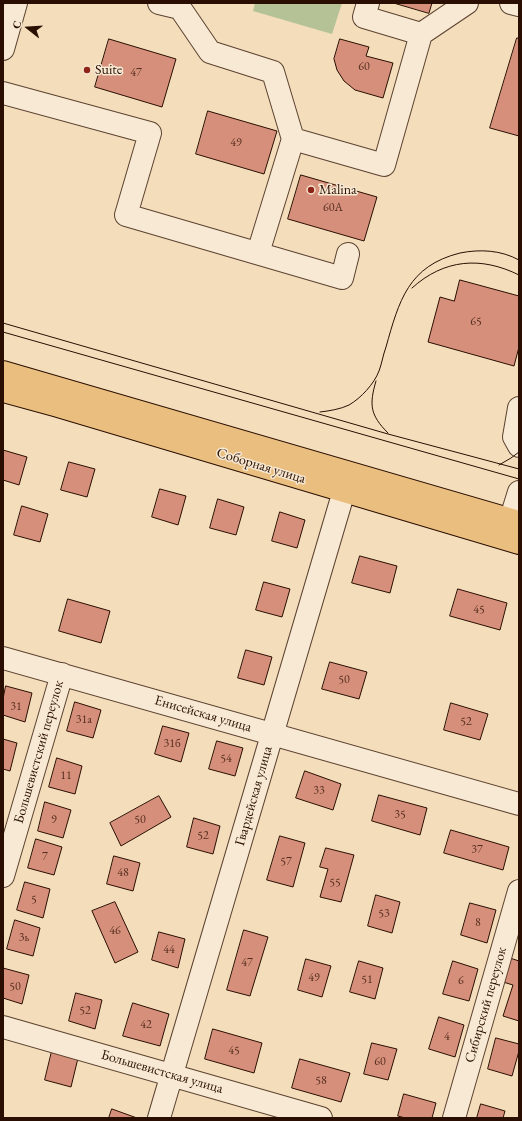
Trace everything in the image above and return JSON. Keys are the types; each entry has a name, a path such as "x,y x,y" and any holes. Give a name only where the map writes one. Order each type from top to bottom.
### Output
{"main road":[{"name":"Соборная улица","path":"3,372 347,482 513,531"},
{"name":"Соборная улица","path":"3,391 347,482"}],"street":[{"path":"3,49 16,3"},
{"path":"159,3 180,8 210,52 273,72 293,139 258,253"},
{"path":"368,3 364,17 421,34"},
{"path":"293,139 384,165 421,34 467,3"},
{"path":"511,3 519,5"},
{"path":"3,93 150,133 126,215 342,278 348,254"},
{"path":"519,408 514,437 519,446"},
{"name":"Гвардейская улица","path":"160,1118 347,482"},
{"path":"513,531 519,492"},
{"name":"Енисейская улица","path":"3,658 273,733 519,804"},
{"name":"Большевистский переулок","path":"3,876 62,674"},
{"name":"Сибирский переулок","path":"454,1118 519,891"},
{"name":"Большевистская улица","path":"3,1026 321,1118"}],"green space":[{"path":"255,3 342,3 332,34 253,11"}],"building":[{"path":"394,3 432,3 429,13"},
{"path":"517,38 519,38 519,136 490,128"},
{"path":"109,39 176,59 162,107 95,87"},
{"path":"340,39 369,47 366,56 393,63 383,98 355,90 344,81 337,70 334,59"},
{"path":"208,111 277,131 264,174 196,154"},
{"path":"301,175 377,197 364,241 288,219"},
{"path":"460,280 519,296 519,347 514,366 428,342 440,297 454,301"},
{"path":"3,450 27,457 19,485 3,480"},
{"path":"69,462 95,469 87,497 61,490"},
{"path":"160,489 186,496 178,525 152,517"},
{"path":"218,499 244,507 236,535 210,528"},
{"path":"22,506 48,514 40,542 14,535"},
{"path":"280,512 305,520 297,548 272,541"},
{"path":"360,556 397,566 390,593 352,583"},
{"path":"264,582 290,589 282,617 256,610"},
{"path":"458,589 507,603 500,630 450,616"},
{"path":"68,599 110,611 101,643 59,631"},
{"path":"246,650 272,657 264,685 238,678"},
{"path":"330,662 367,672 359,699 322,689"},
{"path":"6,686 32,693 25,722 3,715 3,699"},
{"path":"75,702 101,710 93,738 67,731"},
{"path":"451,703 488,714 480,740 444,730"},
{"path":"163,726 189,733 181,762 155,754"},
{"path":"3,739 17,743 10,771 3,769"},
{"path":"217,741 243,748 235,776 209,769"},
{"path":"57,758 82,766 75,794 49,787"},
{"path":"305,771 341,784 333,810 296,798"},
{"path":"379,795 427,808 420,835 372,821"},
{"path":"159,796 171,817 121,846 110,823"},
{"path":"45,802 71,810 63,838 38,831"},
{"path":"194,818 220,826 213,854 187,847"},
{"path":"451,830 509,847 503,870 444,853"},
{"path":"280,836 305,843 293,887 267,880"},
{"path":"36,839 62,847 54,875 28,868"},
{"path":"326,848 354,855 341,902 320,897 328,869 320,867"},
{"path":"114,856 140,863 133,891 107,884"},
{"path":"25,882 50,889 43,918 17,910"},
{"path":"376,895 400,902 392,933 368,926"},
{"path":"115,902 138,952 115,963 92,911"},
{"path":"470,903 496,910 487,943 461,935"},
{"path":"15,920 40,928 33,956 7,949"},
{"path":"244,930 268,937 250,996 227,990"},
{"path":"159,932 185,939 178,968 152,960"},
{"path":"510,958 519,961 519,1021 503,1016 513,985 503,982"},
{"path":"306,959 331,966 322,997 298,990"},
{"path":"359,961 383,968 375,999 350,992"},
{"path":"453,961 478,969 469,1001 443,994"},
{"path":"3,968 29,975 22,1004 3,998"},
{"path":"76,993 102,1000 95,1029 69,1021"},
{"path":"133,1003 169,1014 160,1046 123,1036"},
{"path":"439,1017 464,1025 455,1057 429,1049"},
{"path":"213,1029 262,1043 254,1073 205,1059"},
{"path":"496,1038 519,1044 519,1051 512,1076 488,1069"},
{"path":"372,1043 397,1049 388,1080 364,1074"},
{"path":"52,1051 78,1058 71,1087 45,1080"},
{"path":"300,1059 350,1073 341,1102 292,1088"},
{"path":"404,1094 436,1103 432,1118 405,1118 398,1116"},
{"path":"481,1104 505,1111 503,1118 477,1118"},
{"path":"112,1109 137,1118 109,1118"}],"tram line":[{"path":"320,412 339,409 349,405 362,395 370,386 379,371 401,300 417,276 428,267 442,259 460,253 475,251 498,252 519,260"},
{"path":"412,288 424,278 437,271 450,266 463,264 477,263 491,265 519,275"},
{"path":"3,323 388,434 519,469"},
{"path":"3,332 519,479"},
{"path":"376,381 372,397 374,415 388,433"},
{"path":"499,465 519,452"}],"place":[{"name":"Suite","path":"87,70"},
{"name":"Malina","path":"311,190"}]}
